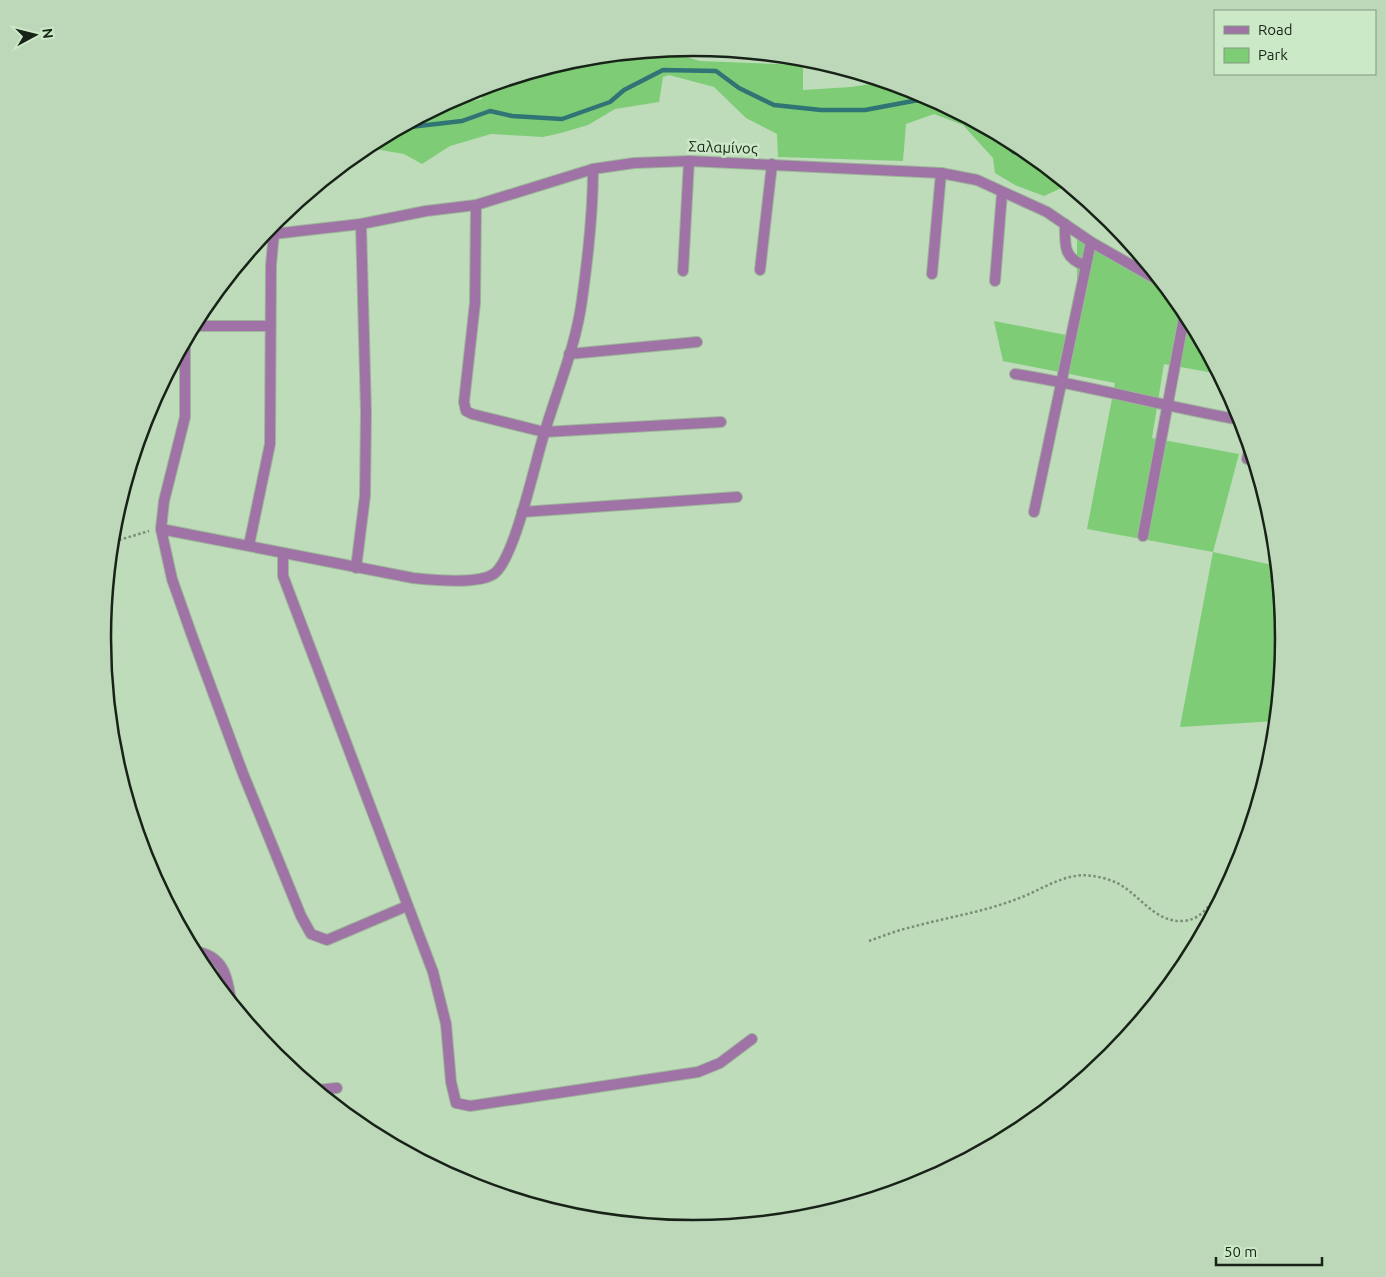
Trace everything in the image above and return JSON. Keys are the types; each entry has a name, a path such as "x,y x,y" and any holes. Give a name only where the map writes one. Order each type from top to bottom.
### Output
{"street":[{"name":"Σαλαμίνος","path":"275,233 361,224 426,211 476,205 593,168 663,160 772,164 941,173 977,180 1047,212 1091,242 1146,274"},
{"path":"683,271 689,161"},
{"path":"760,270 772,164"},
{"path":"161,529 249,545 356,568 431,580 479,578 493,574 503,564 522,512 544,432 570,354 582,302 593,168"},
{"path":"932,274 941,173"},
{"path":"995,281 1002,193"},
{"path":"476,205 475,304 464,402 466,411 544,432 721,422"},
{"path":"356,568 365,496 366,440 361,224"},
{"path":"1065,224 1065,240 1068,255 1074,262 1086,266"},
{"path":"249,545 270,444 271,265 269,240"},
{"path":"1034,512 1091,242"},
{"path":"1143,536 1183,324"},
{"path":"202,326 270,326"},
{"path":"570,354 697,342"},
{"path":"185,355 185,417 164,501 161,529 172,580 242,771 301,916 312,934 327,940 407,906"},
{"path":"1015,374 1062,382 1166,407 1232,418"},
{"path":"522,512 737,497"},
{"path":"282,553 283,576 441,997 446,1024 451,1088 456,1103 470,1106 698,1072 720,1063 752,1039"},
{"path":"204,953 222,966 228,977 230,991"},
{"path":"325,1089 337,1088"}],"path":[{"path":"120,540 161,529"},
{"path":"869,941 912,927 975,913 1014,901 1066,877 1092,875 1116,882 1162,916 1183,921 1199,914 1211,904"}],"green space":[{"path":"684,56 700,61 792,65 803,66 803,90 870,84 951,116 1016,154 1061,188 1044,196 1015,185 995,173 993,158 963,125 934,114 906,124 903,161 778,157 777,134 746,118 714,87 669,75 663,77 659,102 615,109 588,125 561,133 543,137 491,134 450,146 422,164 404,154 377,149 435,116 468,102 482,99 482,96 506,87 542,76 579,67 617,61"},
{"path":"1077,233 1146,273 1177,315 1197,347 1210,372 1164,364 1152,438 1239,454 1213,552 1087,529 1115,383 1003,361 994,321 1071,336 1077,306"},
{"path":"1213,552 1270,565 1275,638 1274,677 1269,721 1180,727"}],"waterway":[{"path":"416,126 462,121 490,111 512,116 562,119 610,102 624,90 663,70 716,71 739,88 774,105 821,110 865,110 915,101"}]}
